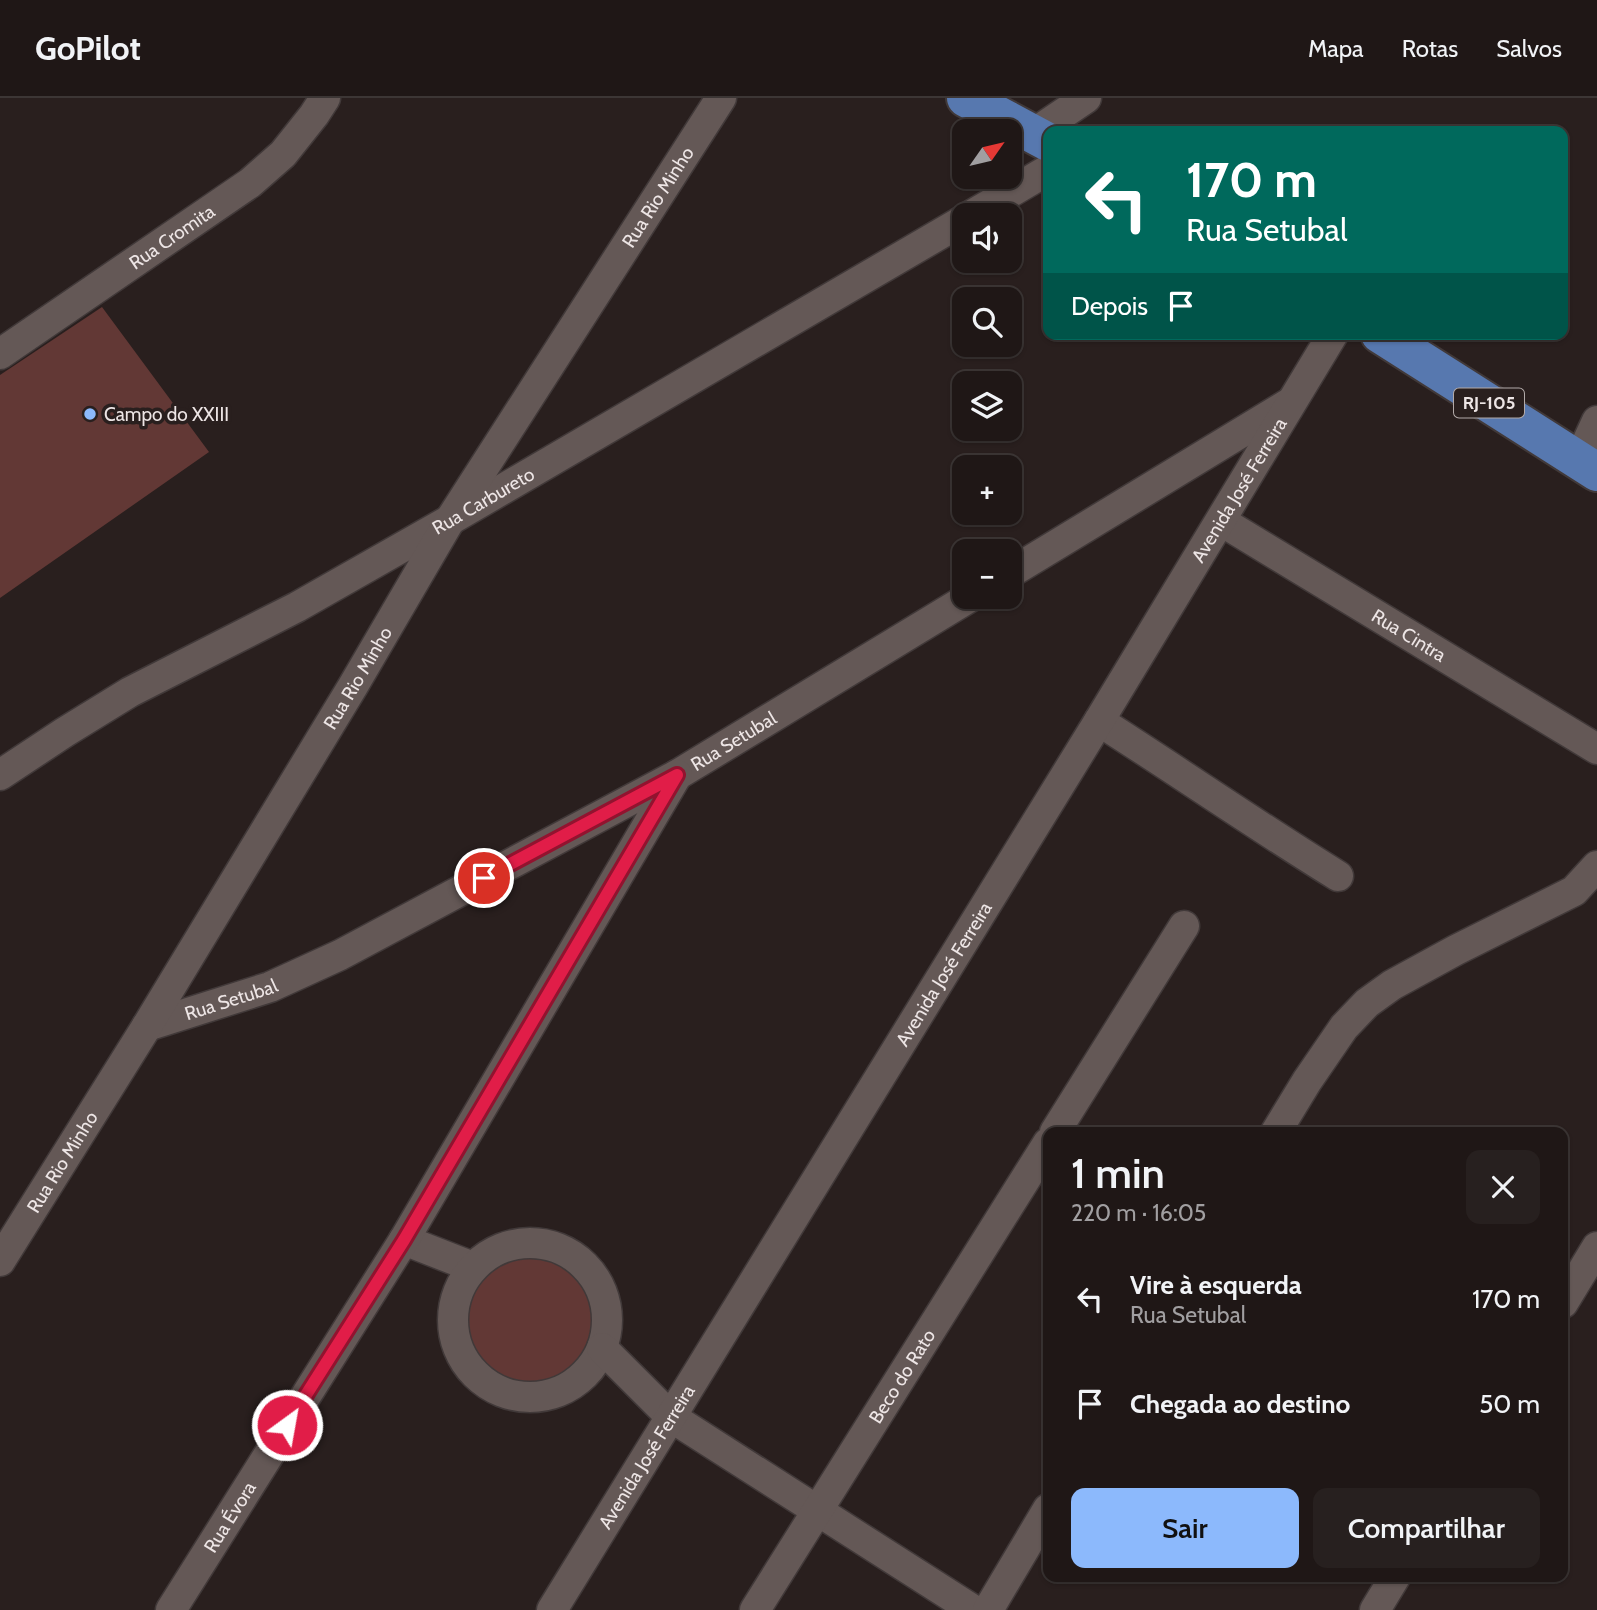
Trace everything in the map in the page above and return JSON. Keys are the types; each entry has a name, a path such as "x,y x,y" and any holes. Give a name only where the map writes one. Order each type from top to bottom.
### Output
{"main road":[{"path":"966,98 1041,138"},
{"name":"RJ-105","path":"1389,340 1588,466"}],"street":[{"name":"Rua Cromita","path":"0,354 250,183 283,154 325,98"},
{"name":"Rua Rio Minho","path":"0,1261 147,1026 346,698 450,520 721,98"},
{"path":"1054,126 1086,98"},
{"path":"992,203 1043,173"},
{"name":"Rua Carbureto","path":"0,775 130,692 297,607 952,227"},
{"name":"Avenida José Ferreira","path":"552,1610 1099,721 1329,340"},
{"path":"1022,566 1292,401"},
{"path":"1588,466 1597,421"},
{"name":"Rua Cintra","path":"1221,521 1597,749"},
{"name":"Rua Setubal","path":"147,1026 270,987 340,955 677,775 952,608"},
{"path":"1099,721 1338,876"},
{"name":"Rua Évora","path":"171,1610 404,1240 677,775"},
{"path":"1279,1127 1343,1027 1367,1003 1392,985 1456,950 1574,891 1597,866"},
{"path":"1058,1127 1184,926"},
{"name":"Beco do Rato","path":"755,1610 1043,1151"},
{"path":"404,1240 472,1267"},
{"path":"537,1242 561,1248 580,1261 596,1279 605,1301 608,1325 602,1348 590,1370 571,1386 548,1395 524,1397 500,1391 479,1378 463,1359 454,1336 453,1311 459,1288 472,1267 491,1252 513,1243 537,1242"},
{"path":"1568,1295 1597,1247"},
{"path":"602,1348 671,1417 973,1610"},
{"path":"988,1610 1043,1517"},
{"path":"1375,1610 1392,1582"}],"shaded area":[{"name":"Campo do XXIII","path":"102,307 209,452 0,598 0,375"},
{"path":"529,1252 554,1257 576,1271 590,1293 595,1318 590,1343 576,1365 554,1379 529,1384 504,1379 482,1365 468,1343 463,1318 468,1293 482,1271 504,1257"}],"place":[{"name":"Campo do XXIII","path":"90,414"}],"route":[{"path":"287,1425 404,1240 677,775 484,878"}]}
